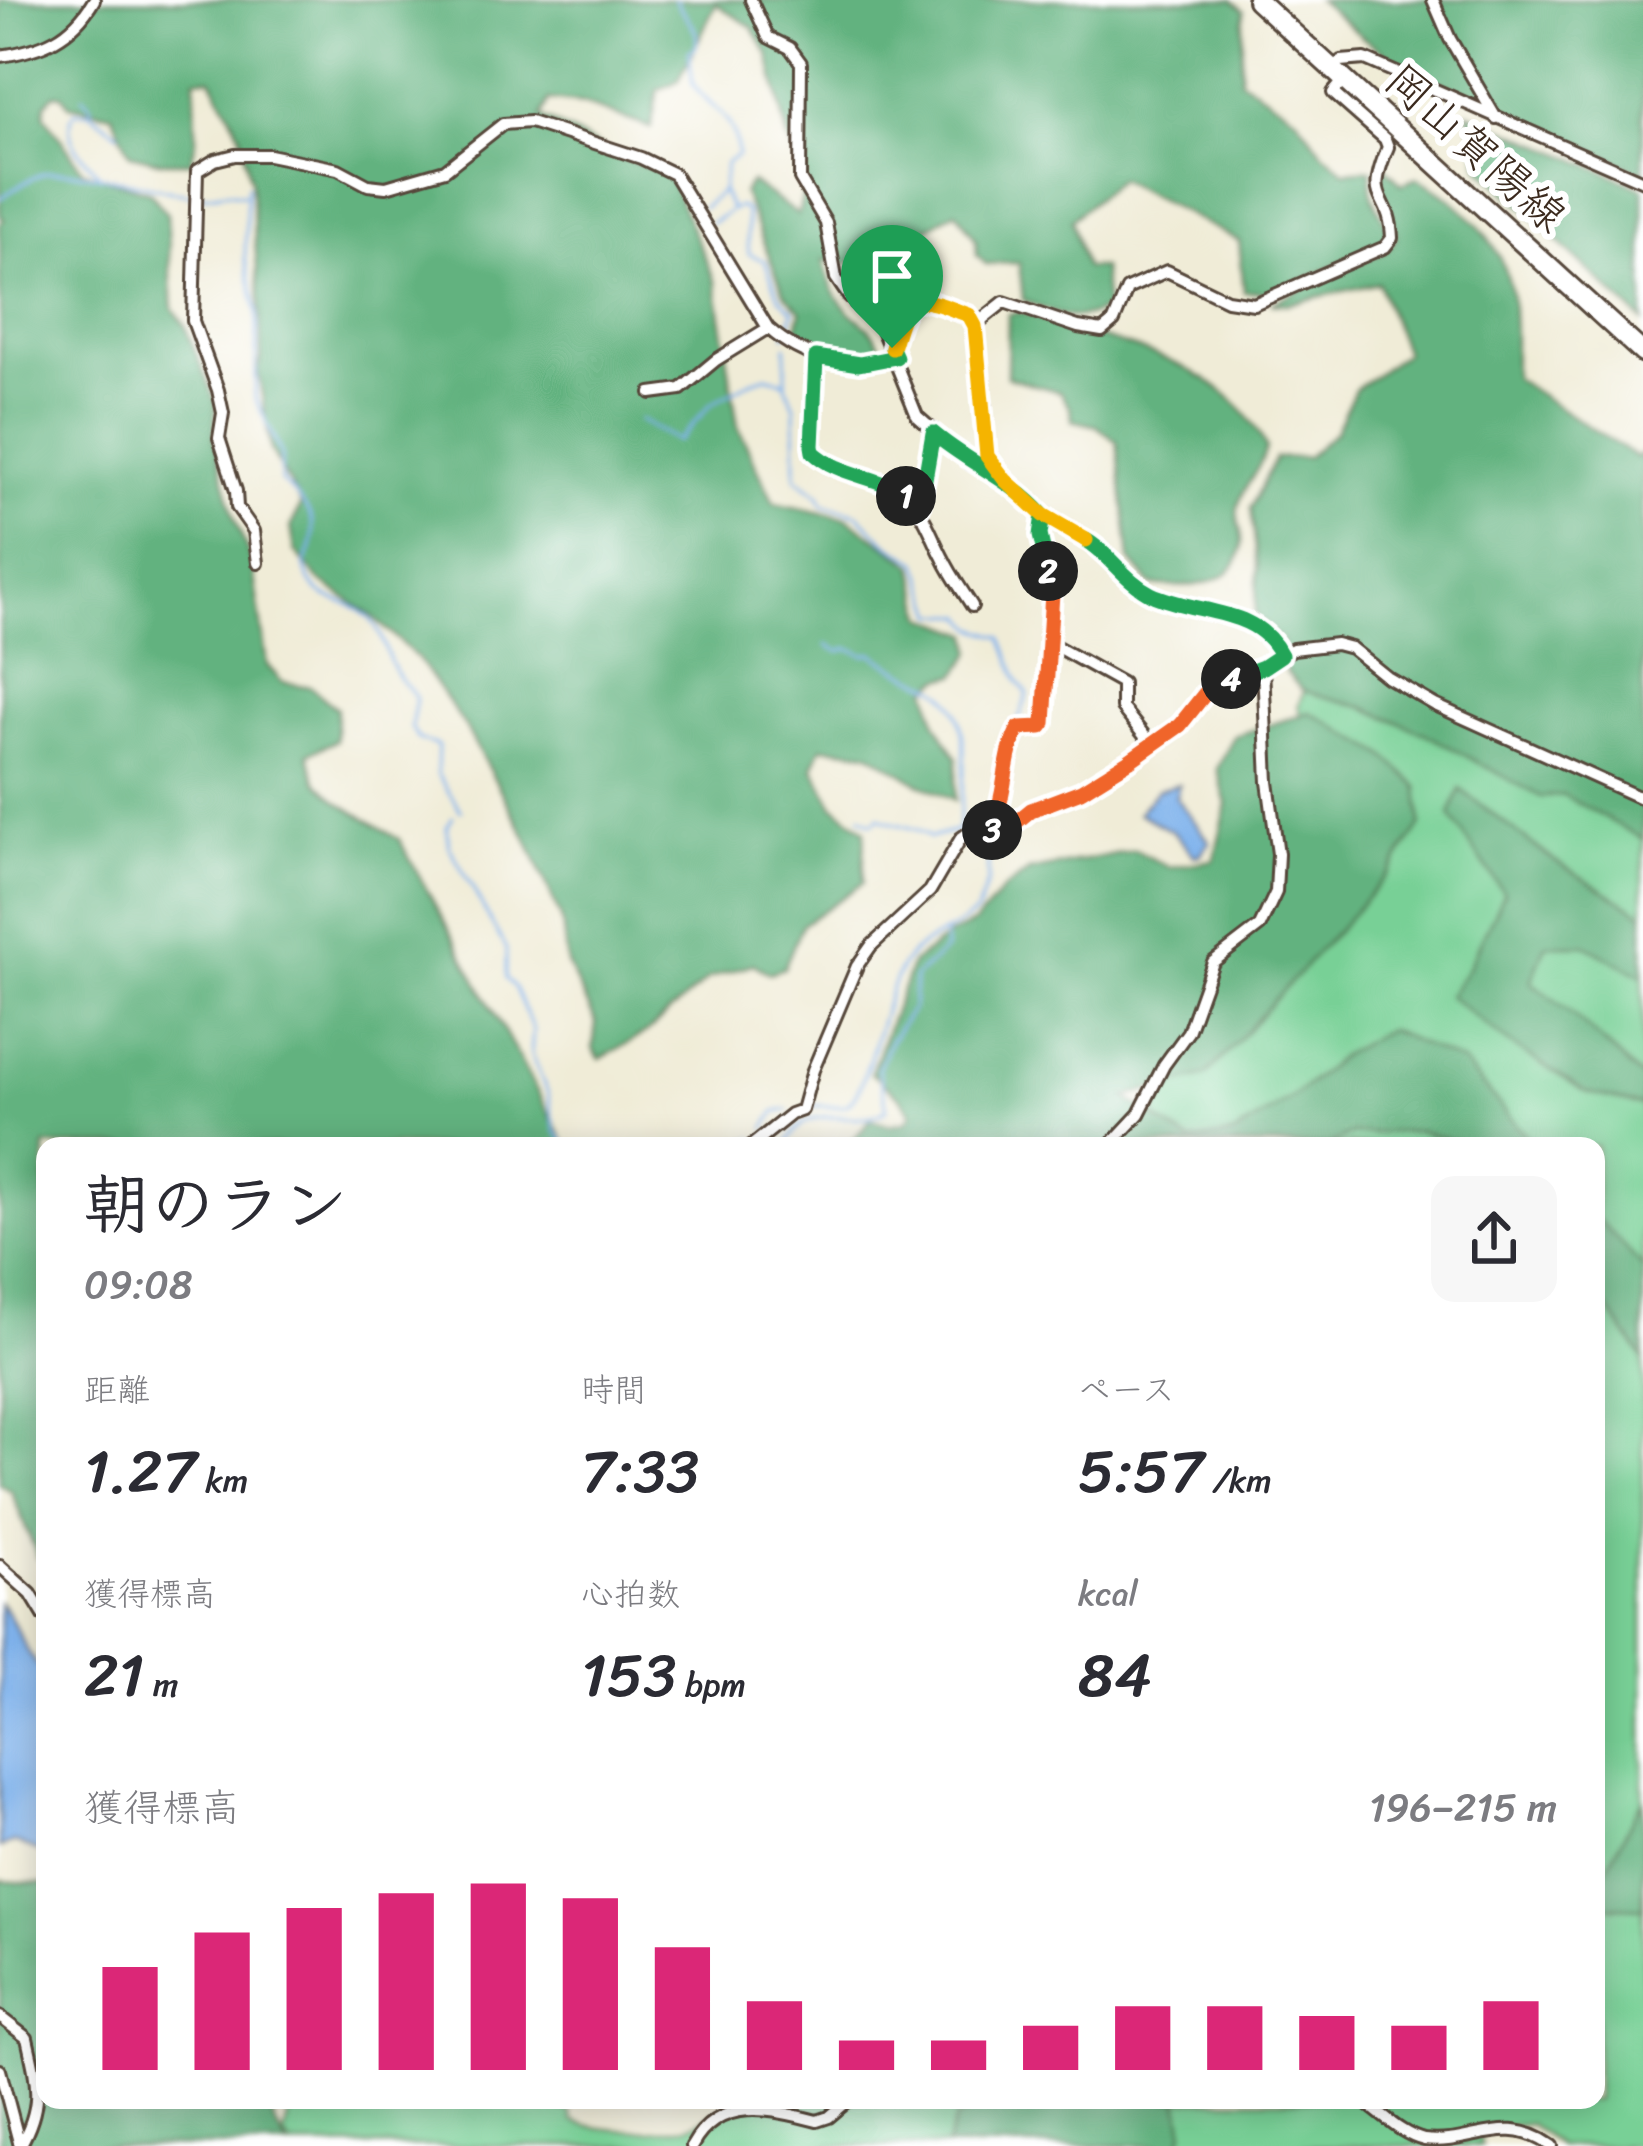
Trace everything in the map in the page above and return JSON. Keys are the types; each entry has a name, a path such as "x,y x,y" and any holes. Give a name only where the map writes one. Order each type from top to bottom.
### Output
{"main road":[{"name":"岡山賀陽線","path":"1258,0 1643,337"},
{"name":"岡山賀陽線","path":"1275,0 1342,70 1643,353"}],"street":[{"path":"0,56 44,47 61,38 94,0"},
{"path":"751,0 772,41 790,49 801,63 800,179 826,223 836,278 849,297 873,317 894,353 917,416 970,463 1005,480"},
{"path":"1433,0 1496,118"},
{"path":"975,326 1004,302 1102,331 1114,321 1127,290 1166,271 1227,300 1254,304 1385,247 1392,238 1392,227 1375,188 1388,147 1334,93 1342,70 1365,59 1643,181"},
{"path":"258,563 254,532 237,508 218,439 223,413 193,321 197,171 215,160 235,154 269,154 321,164 368,185 386,187 445,170 503,124 530,122 641,158 674,174 768,328 786,345 816,357 859,364 894,353"},
{"path":"894,353 903,316 915,300 923,298 969,315 975,326 985,408 985,449 1005,480 1043,515 1098,547 1144,591 1210,614 1252,622 1281,655"},
{"path":"651,393 681,389 716,359 768,328"},
{"path":"816,357 813,452 832,467 887,483 920,508 949,572 972,606"},
{"path":"920,508 933,433"},
{"path":"988,830 999,806 1012,740 1019,728 1044,723 1052,593 1040,535 1043,515"},
{"path":"1048,642 1122,683 1122,708 1151,743"},
{"path":"762,1137 802,1110 849,982 871,946 930,890 961,838 1008,829 1031,810 1081,791 1180,725 1211,686 1263,667 1293,649 1336,644 1351,648 1387,677 1435,705 1643,800"},
{"path":"1117,1137 1139,1114 1164,1065 1188,1032 1214,962 1260,926 1276,892 1278,854 1268,782 1263,667"},
{"path":"0,1566 36,1602"},
{"path":"0,2017 27,2038 36,2082"},
{"path":"0,2070 20,2146"},
{"path":"20,2146 37,2109"},
{"path":"692,2146 711,2122 738,2109"},
{"path":"746,2109 817,2121 838,2109"},
{"path":"1372,2109 1424,2140 1443,2142 1523,2130 1552,2146"}],"green space":[{"path":"0,0 1232,0 1244,11 1240,79 1296,116 1344,171 1372,169 1371,189 1386,230 1381,245 1276,292 1244,292 1239,241 1118,179 1071,220 1085,268 1102,268 1106,307 1075,317 1023,300 1019,263 986,264 977,256 976,240 956,211 868,265 823,260 837,296 871,330 885,353 850,357 826,351 796,331 801,311 784,293 743,193 751,182 798,215 806,181 788,140 769,55 752,27 716,4 679,80 658,90 651,128 583,104 549,100 541,117 627,160 667,173 716,283 738,427 774,503 847,518 914,565 925,617 970,634 973,652 957,675 940,679 928,689 936,723 957,758 955,800 868,752 822,747 813,767 834,806 865,830 863,883 802,925 784,968 769,973 753,964 708,979 647,1032 600,1059 593,1049 596,1022 567,964 562,921 525,835 466,728 419,660 372,616 320,581 295,551 291,527 301,504 271,450 258,371 260,312 251,185 241,135 211,78 195,78 196,141 191,162 162,162 130,154 112,114 69,105 62,95 54,94 44,114 83,171 150,192 167,214 173,308 216,403 214,439 234,517 252,563 267,665 282,682 311,687 337,709 336,741 308,753 316,780 337,801 399,839 562,1137 36,1137 36,1553 11,1491 0,1484 0,223 4,220 0,214"},
{"path":"1318,0 1643,0 1643,173 1405,66"},
{"path":"1468,113 1643,188 1643,322 1480,167"},
{"path":"1384,166 1402,184 1417,178 1448,197 1477,224 1499,256 1511,292 1514,378 1637,458 1643,452 1643,839 1563,795 1541,797 1424,733 1363,707 1303,691 1286,672 1282,642 1255,616 1258,568 1251,508 1275,458 1307,457 1335,432 1355,390 1405,353 1378,283 1287,304 1271,303 1385,251 1396,239 1383,187"},
{"path":"1022,312 1194,373 1248,417 1266,448 1238,507 1242,544 1231,570 1194,585 1151,585 1130,560 1117,442 1097,426 1072,420 1060,392 1007,377 1008,314"},
{"path":"1311,675 1643,813 1643,2146 1559,2146 1530,2124 1477,2130 1482,2146 291,2146 284,2135 290,2109 564,2109 573,2121 636,2130 686,2126 724,2109 1605,2109 1605,1137 1142,1137 1149,1132 1307,738 1298,705"},
{"path":"1310,712 1383,754 1418,787 1421,824 1390,872 1206,1076 1126,1097 1184,1137 856,1137 871,1119 890,1125 906,1122 912,1113 871,1073 912,963 949,935 975,923 1003,890 1029,871 1135,850 1169,867 1214,860 1227,804 1217,769 1234,736"},
{"path":"1460,789 1552,859 1643,914 1643,976 1585,945 1546,945 1531,982 1643,1079 1643,1106 1586,1092 1510,1044 1449,996 1504,893 1450,815"},
{"path":"1388,1029 1463,1063 1527,1137 1440,1137 1418,1131 1221,1137 1233,1135 1296,1095 1342,1055"},
{"path":"1605,1227 1643,1267 1643,1358 1605,1305"},
{"path":"1643,1799 1643,1908 1605,1906 1605,1871"},
{"path":"0,1881 36,1883 36,2109 271,2109 288,2146 0,2146"},
{"path":"982,2109 1180,2109 1184,2132 1179,2146 946,2146 955,2119"}],"water":[{"path":"1179,784 1176,797 1210,842 1200,855 1194,856 1175,833 1138,813 1157,790"},
{"path":"0,1603 36,1663 36,1850 15,1842 0,1847"}],"waterway":[{"path":"675,0 696,35 695,49 689,51 693,85 728,122 736,141 738,155 726,163 722,191 731,210 746,211 749,254 765,261 779,297 794,311 785,336"},
{"path":"83,97 92,107 90,112 118,133"},
{"path":"90,112 74,113 70,131 76,147 101,177"},
{"path":"0,198 36,176 56,172 193,195"},
{"path":"247,186 245,258 257,312 255,398 281,453 281,481 311,518 313,538 304,565 315,589 358,609 374,623 393,668 416,699 411,727 418,739 438,746 437,774 461,811"},
{"path":"703,207 722,191"},
{"path":"202,196 246,195"},
{"path":"711,223 728,212"},
{"path":"786,346 786,387 795,406 796,478 819,495 823,505 858,514 888,544 918,562 936,614 964,615 975,628 1002,637 1018,681 1028,694 1018,722"},
{"path":"639,420 678,441 711,404 751,381 767,376 785,382"},
{"path":"827,645 839,651 872,653 946,696 956,711 964,750 958,829"},
{"path":"860,816 873,823 879,817 930,838 986,823"},
{"path":"453,817 447,827 449,846 506,949 506,979 533,1030 531,1055 560,1137"},
{"path":"810,1106 843,1106 854,1097 898,972 923,945 977,912 988,880 988,836"},
{"path":"792,1137 807,1121 820,1117 861,1117 887,1109 878,1069 913,1007 915,977 945,950 945,933"},
{"path":"765,1128 775,1112 788,1110"}],"route":[{"path":"892,348 896,357 878,362 830,362 816,357 812,446 818,458 843,471 887,483 920,508 933,433 970,463 1005,480 1043,515 1040,535 1052,593 1044,723 1019,728 1012,740 999,806 988,830 1008,829 1031,810 1081,791 1180,725 1211,686 1254,671 1281,655 1252,622 1210,614 1144,591 1098,547 1043,515 1023,494 1005,480 987,456 983,441 985,408 975,326 969,315 923,298 915,300 903,316 892,348"}]}
